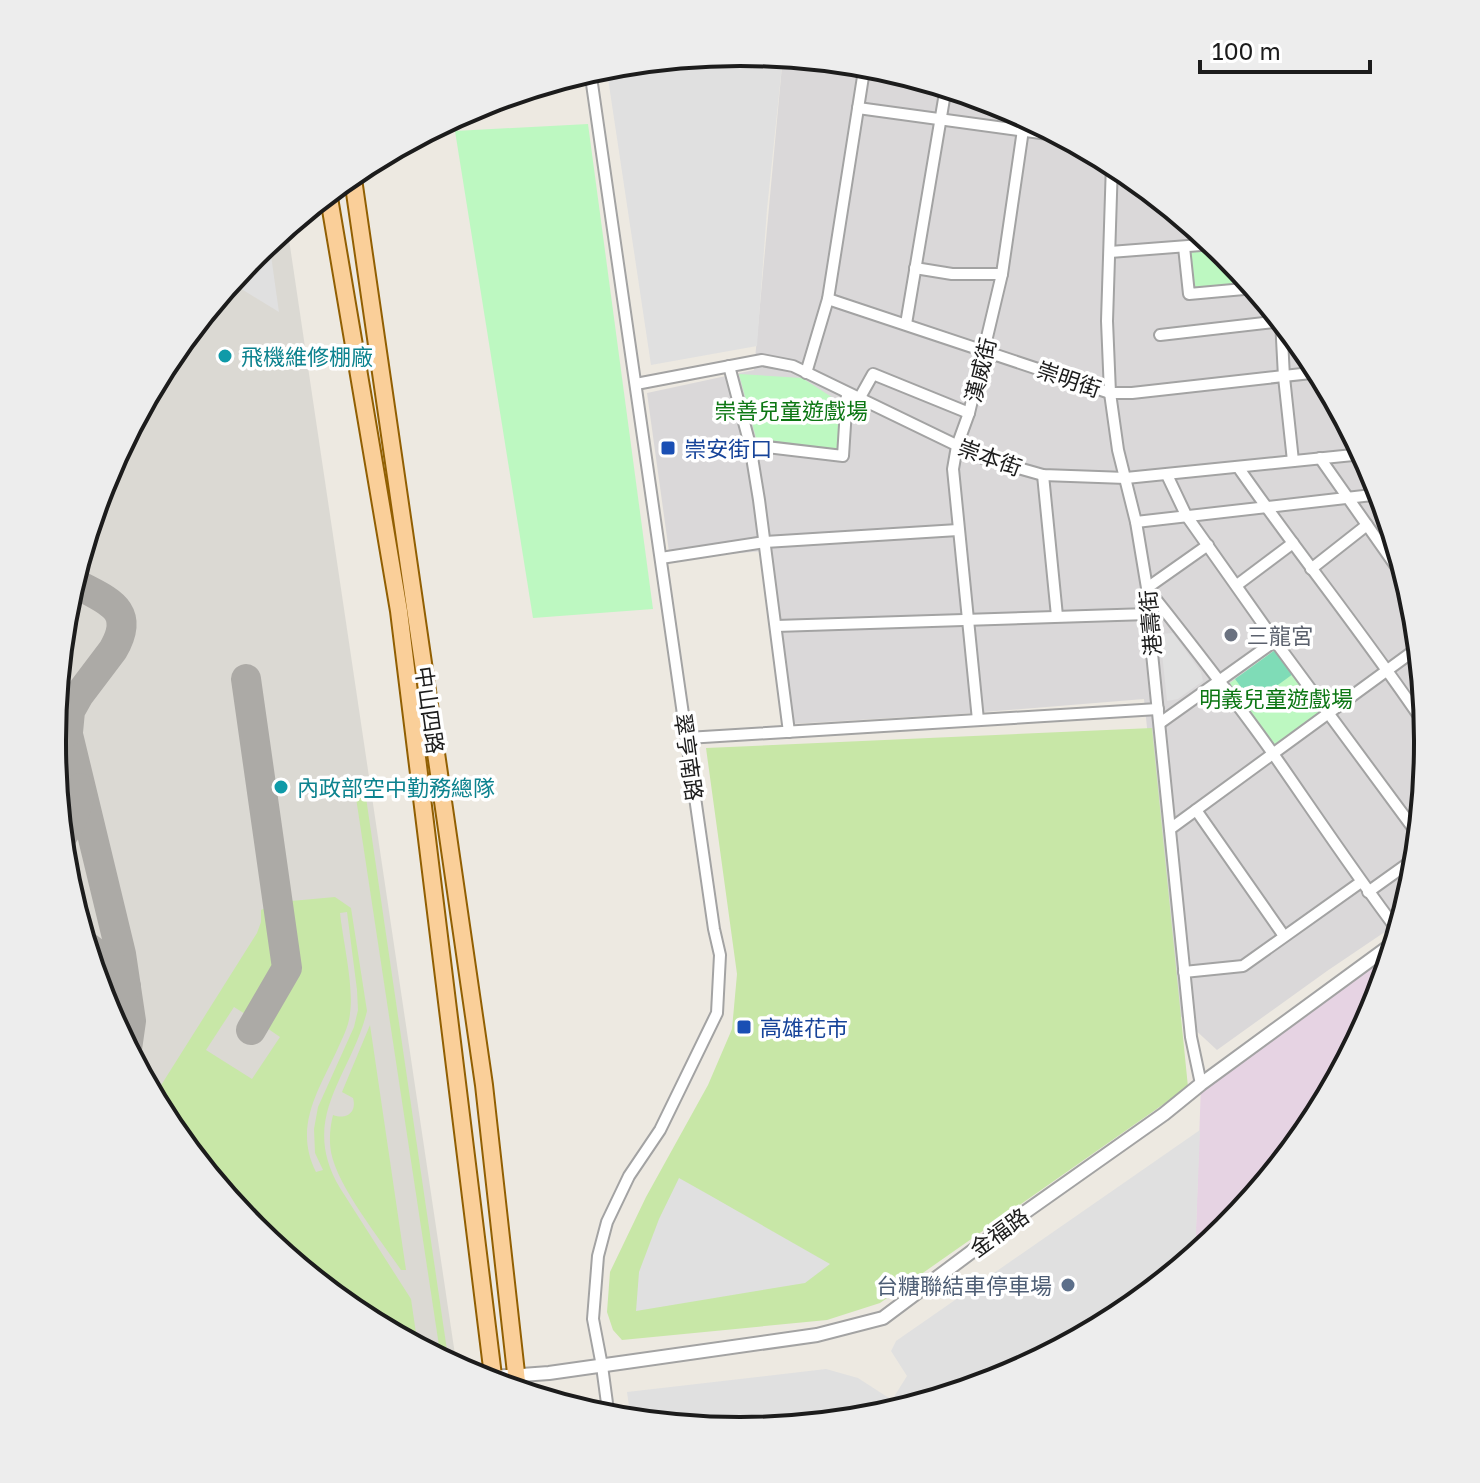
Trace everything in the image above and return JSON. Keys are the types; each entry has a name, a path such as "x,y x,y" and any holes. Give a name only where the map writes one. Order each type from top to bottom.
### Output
{"main road":[{"name":"中山四路","path":"354,188 484,1085 517,1379"},
{"name":"中山四路","path":"330,205 399,611 492,1370"}],"street":[{"path":"806,373 828,299 862,78"},
{"name":"翠亨南路","path":"592,83 720,955 717,1013 660,1130 629,1176 607,1222 598,1256 593,1319 607,1404"},
{"path":"906,324 944,98"},
{"path":"858,108 1029,132"},
{"name":"漢威街","path":"978,720 953,469 1002,274 1023,131"},
{"name":"港壽街","path":"1112,178 1107,321 1110,393 1118,450 1136,522 1147,588 1191,1037 1201,1084"},
{"path":"1110,252 1198,246"},
{"path":"1184,247 1189,294 1241,289"},
{"path":"915,268 952,274 1002,274"},
{"name":"崇明街","path":"828,299 1110,393 1305,374"},
{"path":"1160,335 1269,322"},
{"path":"1282,340 1293,461"},
{"name":"崇本街","path":"636,384 762,360 793,366 983,458 1043,475 1126,478 1350,455"},
{"path":"729,366 750,445 789,732"},
{"path":"859,399 873,374 969,413"},
{"path":"750,445 843,456 847,394"},
{"path":"1320,458 1387,554"},
{"path":"1238,467 1413,708"},
{"path":"1043,475 1057,616"},
{"path":"1167,475 1186,515 1409,822"},
{"path":"1136,522 1368,495"},
{"path":"1311,569 1367,525"},
{"path":"661,558 765,542 958,530"},
{"path":"1237,585 1293,543"},
{"path":"1208,545 1147,588 1274,754 1390,920"},
{"path":"776,626 1148,614"},
{"path":"1160,723 1275,641"},
{"path":"1170,829 1408,655"},
{"path":"687,738 1158,709"},
{"path":"1196,810 1284,936"},
{"path":"1184,972 1243,966 1284,936 1402,865"},
{"name":"金福路","path":"523,1381 549,1373 817,1335 883,1318 1380,953"}],"shaded area":[{"path":"696,67 782,67 757,346 651,365 608,79"},
{"path":"782,67 871,79 914,89 998,117 1077,156 1150,205 1184,233 1217,263 1275,330 1324,403 1363,482 1391,566 1408,652 1414,740 1408,831 1387,931 1217,1050 1177,1013 1144,699 791,724 765,551 670,559 647,393 754,370"},
{"path":"289,239 455,1353 403,1327 330,1278 263,1220 205,1153 156,1080 117,1001 89,917 72,831 66,743 72,652 89,566 117,482 156,403 205,330 263,263"},
{"path":"271,256 279,312 240,288"},
{"path":"1173,633 1201,672 1203,681 1178,699 1167,701 1160,634"},
{"path":"1380,953 1363,1001 1324,1080 1275,1153 1217,1220 1196,1239 1201,1084"},
{"name":"台糖聯結車停車場","path":"1200,1130 1196,1239 1114,1303 1077,1327 998,1366 893,1399 907,1376 891,1351 896,1341"},
{"path":"679,1178 830,1264 805,1283 636,1311 639,1272"},
{"name":"台糖聯結車停車場","path":"826,1369 858,1378 891,1399 784,1416 696,1416 629,1407 627,1392"}],"green space":[{"path":"588,124 653,609 533,618 455,131"},
{"path":"1204,251 1240,288 1191,293 1187,253"},
{"name":"崇善兒童遊戲場","path":"739,374 802,378 841,403 838,451 756,438"},
{"name":"明義兒童遊戲場","path":"1278,648 1325,712 1274,749 1227,685"},
{"path":"1275,650 1293,674 1253,703 1235,679"},
{"path":"1152,728 1188,1087 880,1303 827,1320 622,1340 613,1330 607,1312 610,1272 646,1197 708,1085 732,1029 737,974 706,748"},
{"path":"363,777 447,1349 439,1345 353,778"},
{"path":"335,897 351,908 367,1011 360,1035 332,1098 324,1140 328,1163 340,1188 411,1299 416,1334 330,1278 263,1220 205,1153 160,1087 257,933 261,910 269,906 278,969 250,1017 234,1007 206,1050 252,1079 280,1037 264,1026 294,972 286,905 291,901","holes":["347,912 358,1010 354,1027 318,1107 314,1129 315,1153 323,1170 316,1172 307,1139 311,1108 346,1031 350,1013 349,977 340,913"]},
{"path":"370,1025 406,1270 401,1270 361,1212 342,1181 331,1152 333,1115 347,1116 354,1107 353,1098 342,1092"}],"taxiway":[{"path":"68,732 70,711 113,650 122,624 120,614 114,607 84,588"},
{"path":"246,679 287,968 251,1030"},
{"path":"66,728 121,954 130,1028"},
{"path":"71,820 80,788"},
{"path":"101,957 118,970 126,987"}],"place":[{"name":"飛機維修棚廠","path":"225,356"},
{"name":"崇安街口","path":"668,448"},
{"name":"三龍宮","path":"1231,635"},
{"name":"內政部空中勤務總隊","path":"281,787"},
{"name":"高雄花市","path":"744,1027"},
{"name":"台糖聯結車停車場","path":"1068,1285"}]}
